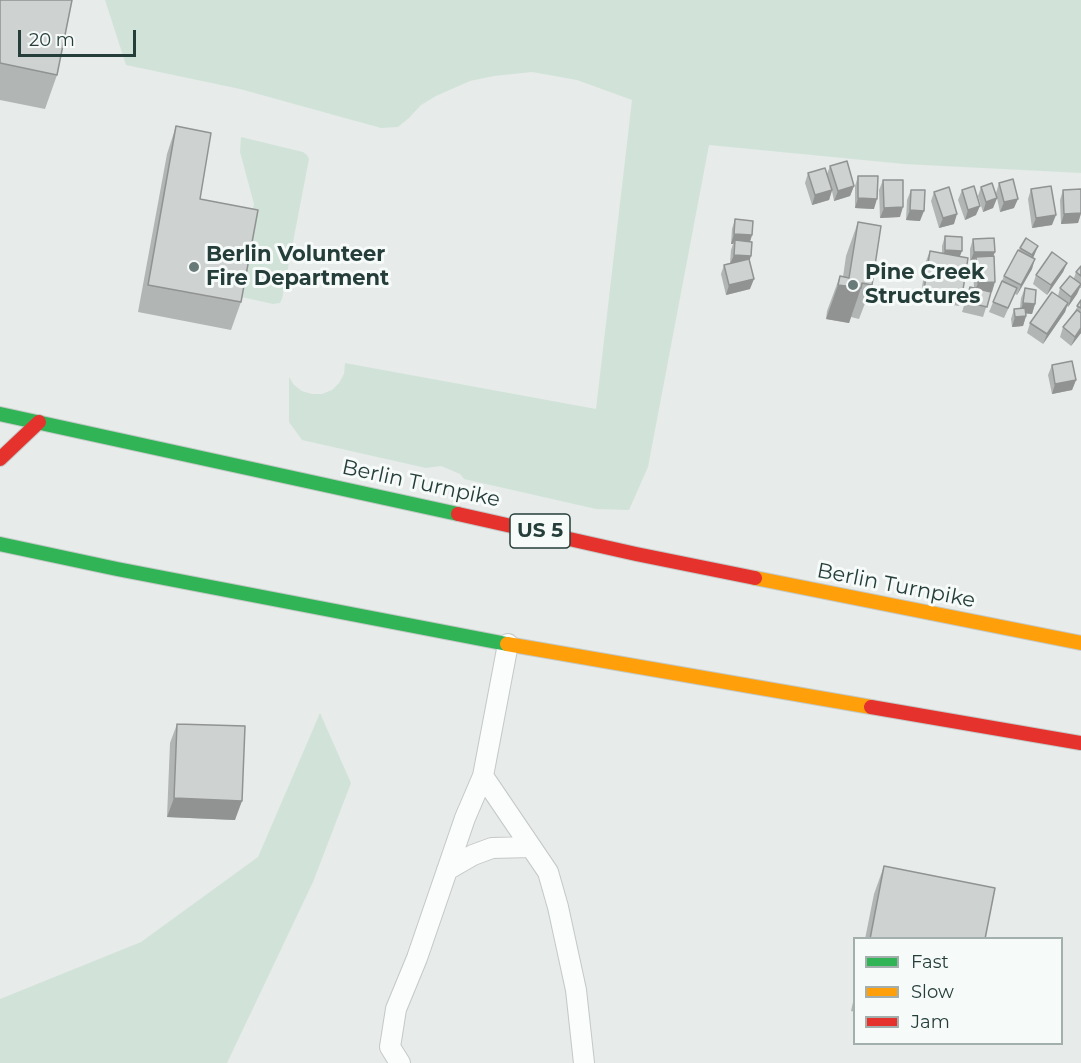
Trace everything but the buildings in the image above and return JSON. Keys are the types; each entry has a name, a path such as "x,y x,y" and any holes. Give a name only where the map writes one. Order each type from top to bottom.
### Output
{"main road":[{"name":"Berlin Turnpike","path":"0,414 542,532 636,555 1081,643"},
{"path":"0,459 39,422"},
{"path":"0,544 117,569 508,644 1081,743"}],"lane":[{"path":"400,1063 390,1047 396,1009 417,958 465,818 483,776 508,644"},
{"path":"483,776 548,872 558,906 576,990 584,1063"},
{"path":"447,870 473,855 492,848 531,847"}],"green space":[{"path":"105,0 1081,0 1081,173 904,164 709,145 648,467 629,510 596,509 464,479 460,474 441,466 426,468 302,440 289,422 289,377 302,391 322,394 332,390 339,383 344,374 345,363 596,409 632,100 577,80 532,72 494,76 470,81 436,96 421,105 398,127 381,128 240,89 126,65"},
{"path":"241,137 303,152 309,159 280,303 273,304 237,296 254,204 240,152"},
{"path":"320,713 351,783 313,882 227,1063 0,1063 0,999 141,942 258,857"}],"traffic: fast":[{"path":"0,414 458,514"},
{"path":"0,544 117,569 507,644"}],"traffic: slow":[{"path":"755,578 1081,643"},
{"path":"507,644 871,707"}],"traffic: jam":[{"path":"0,459 39,422"},
{"path":"458,514 755,578"},
{"path":"871,707 1081,743"}],"place":[{"name":"Berlin Volunteer Fire Department","path":"194,267"},
{"name":"Pine Creek Structures","path":"853,285"}]}
